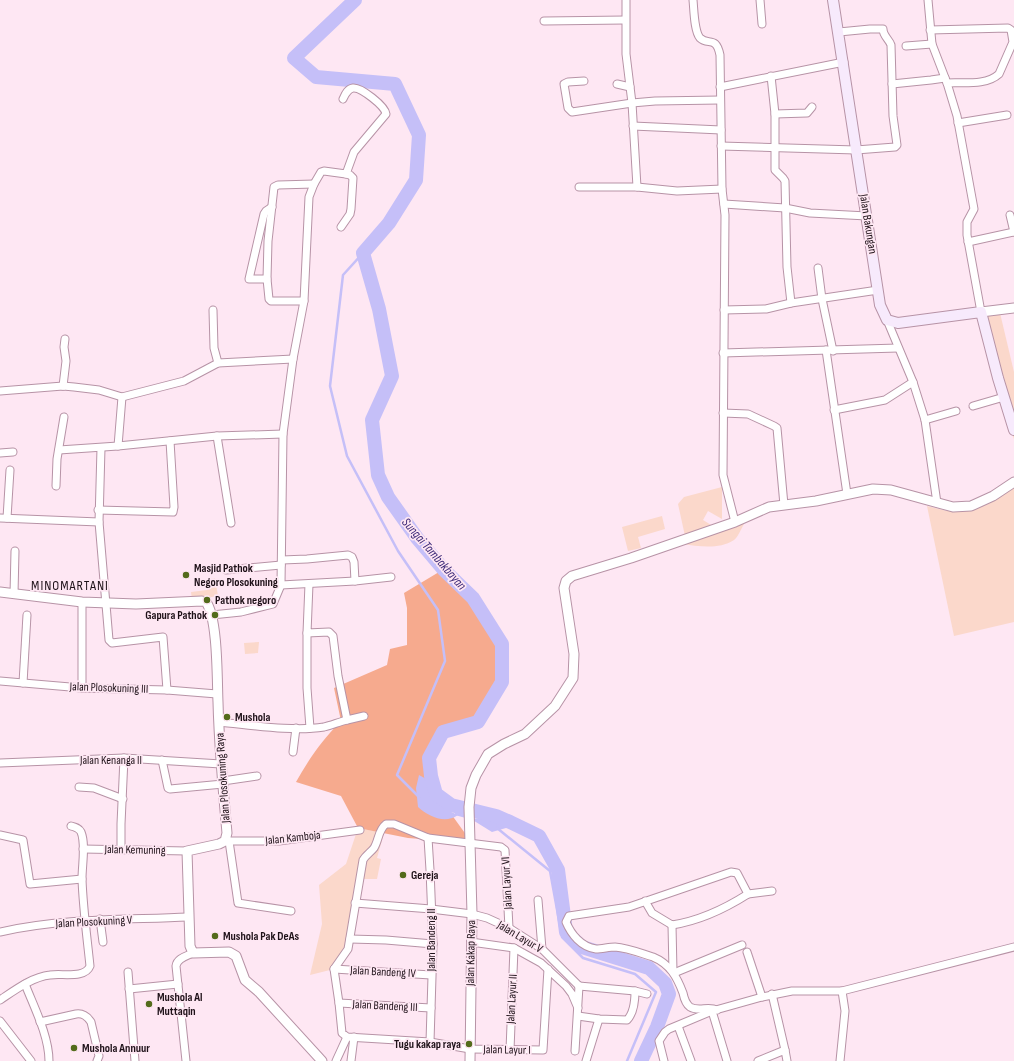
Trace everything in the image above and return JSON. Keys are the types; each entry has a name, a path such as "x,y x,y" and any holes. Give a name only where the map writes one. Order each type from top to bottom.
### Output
{"main road":[{"name":"Jalan Bakungan","path":"833,0 844,62 880,305 887,320"},
{"path":"887,320 898,323 981,312 1014,430"}],"street":[{"path":"626,0 626,54 632,103 632,126 637,187"},
{"path":"693,0 697,32 702,39 713,42 719,52 722,189 724,204 723,475 735,522 768,507 816,501 873,489 892,490 952,507 971,506 993,496 1014,482"},
{"path":"760,0 762,24"},
{"path":"928,0 932,44 946,80 958,123 974,209 967,222 968,242 981,312 1014,308"},
{"path":"544,21 625,20"},
{"path":"892,84 931,80 983,81 995,77 999,74 1013,42 1011,30 1008,28 930,30"},
{"path":"721,146 856,150 892,148 897,145 893,116 891,45 883,34 883,29 839,32"},
{"path":"906,46 932,44"},
{"path":"720,87 844,62"},
{"path":"771,76 774,114 775,170 785,181 788,278 791,303"},
{"path":"584,81 568,82 564,84 568,108 572,112 655,101 720,100"},
{"path":"617,84 630,87"},
{"path":"343,99 347,92 355,88 369,96 383,107 386,114 354,152 346,174"},
{"path":"774,114 807,113 812,107"},
{"path":"958,123 1007,115"},
{"path":"632,126 721,130"},
{"path":"212,616 241,612 273,604 281,585 283,434 304,301 309,197 321,172 324,171 346,174 350,175 352,178 350,214 342,227"},
{"path":"304,301 271,301 268,297 268,241 274,187 278,185 314,184"},
{"path":"579,187 637,187 677,191 722,189"},
{"path":"724,204 785,208 810,213 867,216"},
{"path":"267,279 248,279 264,214 272,207"},
{"path":"968,242 1014,232 1010,215"},
{"path":"818,268 829,350 834,410 847,494"},
{"path":"724,310 766,308 878,290"},
{"path":"214,310 214,348 218,363"},
{"path":"887,320 913,382 925,420 937,503"},
{"path":"63,386 66,362 64,347 65,339"},
{"path":"723,353 898,348"},
{"path":"0,391 63,386 99,390 122,397 184,381 218,363 294,359"},
{"path":"834,410 885,400 913,382"},
{"path":"118,446 122,397"},
{"path":"973,406 1004,398"},
{"path":"925,420 956,411"},
{"path":"723,413 748,414 777,428 784,506"},
{"path":"56,486 64,417"},
{"path":"59,450 101,448 217,436 283,434"},
{"path":"217,436 231,523"},
{"path":"98,510 173,512 174,507 170,441"},
{"path":"101,448 98,510 105,603 110,643 112,644 163,637 167,690"},
{"path":"0,453 13,452"},
{"path":"10,470 4,518 99,522"},
{"name":"Jalan Kakap Raya","path":"470,1061 472,914 469,807 472,788 476,775 488,754 504,744 526,734 555,706 573,678 574,654 564,588 566,581 572,576 631,558 735,522"},
{"path":"14,594 15,551"},
{"path":"226,570 348,555 352,557 354,562 355,581"},
{"path":"281,585 355,581 391,577"},
{"path":"309,584 306,633 307,688 310,728"},
{"name":"Jalan Plosokuning Raya","path":"0,592 82,602 136,604 206,602 212,616 217,666 217,694 227,841 187,850"},
{"path":"82,602 82,688"},
{"path":"23,683 28,616"},
{"path":"306,633 329,632 333,636 338,676 347,720"},
{"name":"Jalan Plosokuning III","path":"0,681 82,688 167,690 217,694"},
{"path":"219,722 310,728 324,727 364,716"},
{"path":"293,752 296,728"},
{"path":"122,849 121,824 124,758"},
{"name":"Jalan Kenanga II","path":"0,763 124,758 221,764"},
{"path":"162,760 168,788 170,789 223,783 257,776"},
{"path":"79,787 94,788 123,799"},
{"path":"469,844 428,838 394,824 388,823 384,826 374,848 365,856 355,903 348,949 334,969 342,1033 350,1037 430,1042 470,1049"},
{"path":"0,1000 25,984 45,976 76,974 87,971 90,966 82,879 83,849 80,830 71,826"},
{"name":"Jalan Kamboja","path":"227,841 279,841 360,830"},
{"path":"0,835 22,840 30,884 82,879"},
{"name":"Jalan Bandeng II","path":"428,838 433,944 430,1042"},
{"path":"227,841 238,903 291,911"},
{"name":"Jalan Layur VI","path":"469,844 501,848 505,850 509,928"},
{"name":"Jalan Kemuning","path":"83,849 187,850"},
{"path":"187,850 189,942 193,953"},
{"path":"674,973 656,958 632,950 614,947 596,949 582,943 571,933 566,922 569,916 595,911 619,909 731,872 737,873 748,894"},
{"path":"645,901 652,913 672,925 688,922 734,903 748,894 772,891"},
{"path":"538,900 542,949"},
{"name":"Jalan Layur V","path":"355,903 431,909 472,914 487,918 509,928 542,949 579,986"},
{"name":"Jalan Plosokuning V","path":"0,932 28,926 85,921 188,917"},
{"path":"100,920 103,942"},
{"path":"672,925 674,973 689,1006 696,1009 713,1008 727,1061"},
{"path":"350,939 433,944"},
{"path":"471,942 514,948 541,963 566,986 572,994 578,1008"},
{"path":"674,973 742,945"},
{"path":"664,1061 659,1041 665,1032 714,1011 772,994 792,991 842,991 1014,947"},
{"name":"Jalan Layur II","path":"510,1050 514,948"},
{"path":"186,1061 176,962 179,959 193,953 229,952 236,956 245,980 259,992 322,1061"},
{"path":"747,952 762,997"},
{"name":"Jalan Bandeng IV","path":"334,969 431,975"},
{"name":"Jalan Layur I","path":"470,1049 543,1050 548,969"},
{"path":"128,972 135,1061"},
{"path":"25,984 40,1022 49,1053 49,1061"},
{"path":"129,989 178,984"},
{"path":"575,1051 579,986 635,991 647,994"},
{"path":"578,1016 599,1019 625,1020 630,1018 635,1001 635,991"},
{"path":"840,1061 845,1011 842,991"},
{"path":"772,994 787,1061"},
{"name":"Jalan Bandeng III","path":"339,1003 431,1008"},
{"path":"40,1022 76,1014 82,1014 88,1017 91,1022 97,1045 99,1056 97,1061"},
{"path":"586,1061 599,1019"},
{"path":"0,1021 31,1061"},
{"path":"678,1026 691,1061"},
{"path":"336,1061 350,1037"},
{"path":"350,1037 351,1061"},
{"path":"758,1061 785,1050"}],"shaded area":[{"path":"1000,313 1014,372 1014,439 1005,414 978,315"},
{"path":"1014,483 1014,622 954,636 927,506 947,511 970,508"},
{"path":"722,487 722,519 708,511 703,520 716,528 685,536 678,504 684,497"},
{"path":"662,516 665,529 638,537 641,548 628,551 622,527"},
{"path":"744,524 734,540 722,545 695,546 681,544 726,526"},
{"path":"439,572 468,600 498,646 499,685 477,720 441,730 424,760 431,796 449,811 472,843 408,838 358,828 341,796 296,782 316,750 341,721 334,688 387,665 390,649 407,645 407,608 404,593"},
{"path":"215,578 218,596 192,600 191,592 207,590 205,580"},
{"path":"259,642 258,653 245,654 244,643"},
{"path":"419,775 428,780 431,796 449,811 458,815 448,819 437,818 427,814 418,807 416,788"},
{"path":"496,816 510,822 506,828 492,832 471,819"},
{"path":"358,828 384,833 377,858 381,859 377,879 363,879 357,904 350,949 334,969 310,975 322,924 319,885 346,864"}],"waterway":[{"name":"Sungai Tambakbayan","path":"355,0 294,58 316,77 395,84 419,135 416,180 389,223 363,253 379,309 392,376 372,420 378,475 388,497 417,538 444,570 473,598 502,644 502,682 478,722 443,732 429,758 431,776 436,794 451,805 496,816 539,836 558,870 566,932 582,947 649,968 665,983 669,994 657,1027 641,1061"},
{"path":"363,253 343,275 330,386 347,456 398,551 438,610 445,661 397,775 419,797"},
{"path":"456,814 467,817"},
{"path":"497,828 550,871 562,937 583,958 635,974 656,992 627,1061"}],"place":[{"name":"Masjid Pathok Negoro Plosokuning","path":"186,575"},
{"name":"Pathok negoro","path":"207,600"},
{"name":"Gapura Pathok","path":"215,615"},
{"name":"Mushola","path":"227,717"},
{"name":"Gereja","path":"403,875"},
{"name":"Mushola Pak DeAs","path":"215,936"},
{"name":"Mushola Al Muttaqin","path":"149,1004"},
{"name":"Tugu kakap raya","path":"469,1044"},
{"name":"Mushola Annuur","path":"74,1048"}],"district":[{"name":"MINOMARTANI","path":"70,585"}]}
